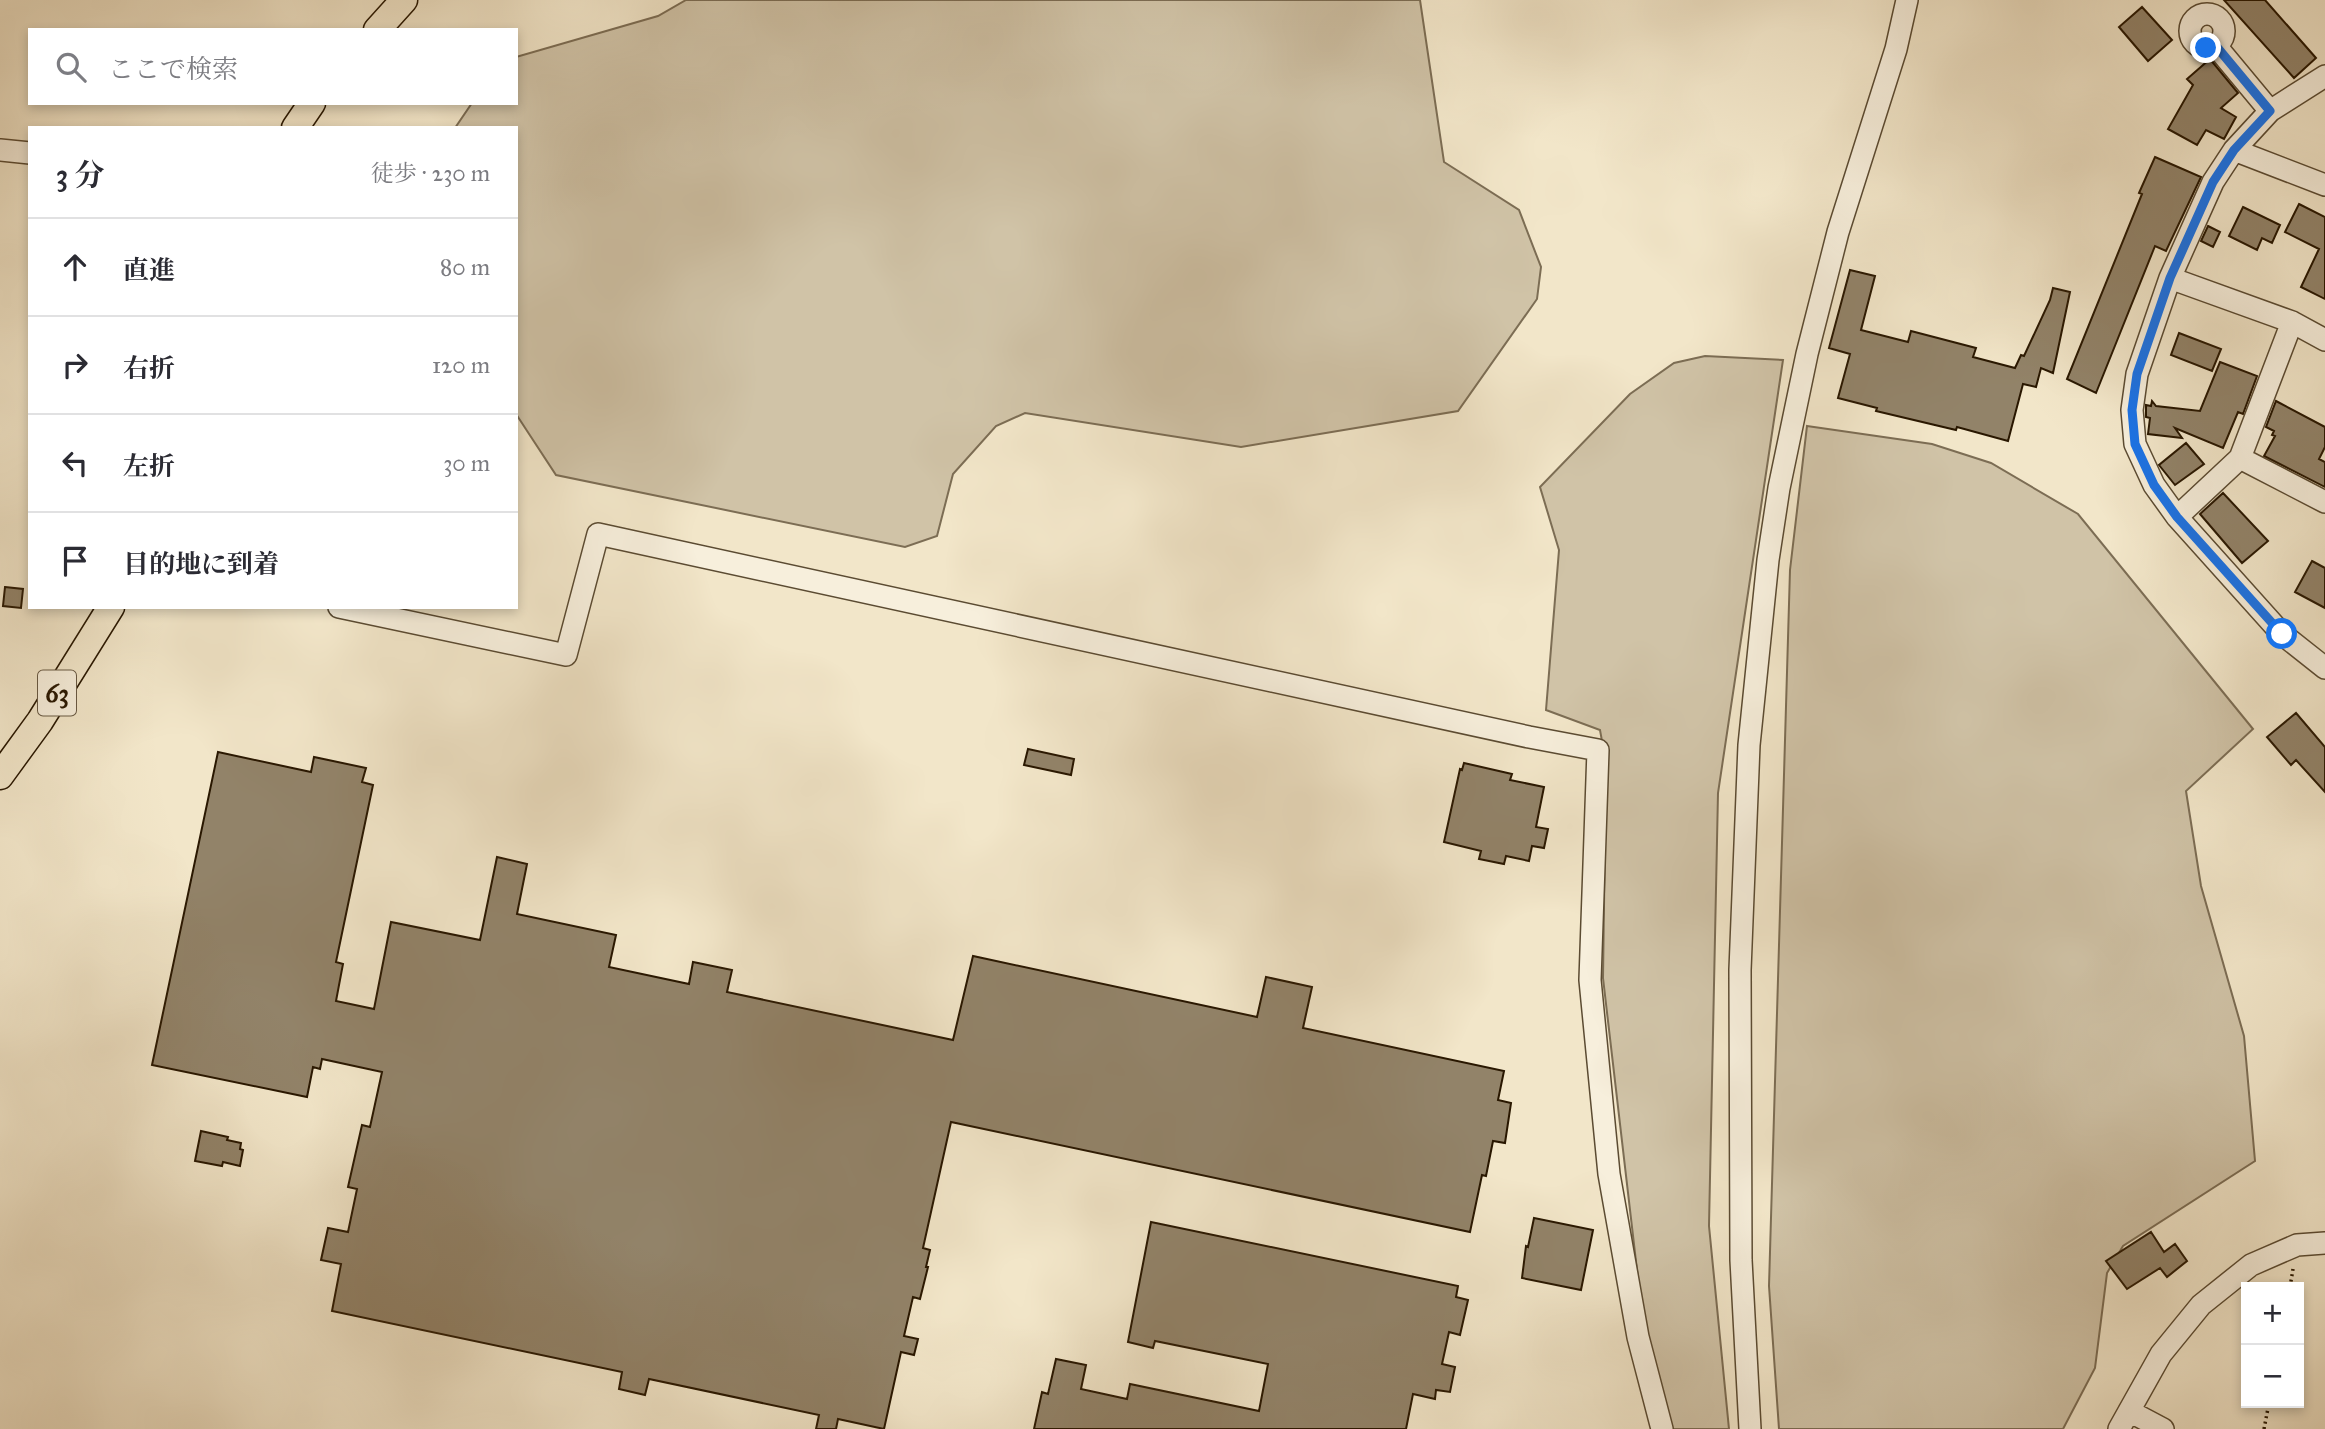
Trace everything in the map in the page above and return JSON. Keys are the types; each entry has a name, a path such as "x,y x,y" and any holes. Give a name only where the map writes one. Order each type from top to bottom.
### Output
{"main road":[{"path":"379,28 404,0"},
{"path":"296,126 311,105"},
{"name":"63","path":"0,776 40,721 110,609"}],"street":[{"path":"1750,1429 1741,1260 1741,970 1749,745 1768,560 1779,488 1813,330 1838,232 1896,49 1907,0"},
{"path":"2216,46 2270,111"},
{"path":"2325,76 2270,111 2234,150 2213,182 2170,278 2137,374 2132,410 2135,444 2154,485 2177,517 2282,634 2325,668"},
{"path":"0,150 28,153"},
{"path":"2234,150 2325,185"},
{"path":"2170,278 2291,323 2325,340"},
{"path":"2177,517 2240,458 2291,323"},
{"path":"2240,458 2325,502"},
{"path":"348,609 566,656 598,534 1598,750 1590,980 1609,1174 1639,1337 1662,1429"},
{"path":"2163,1429 2124,1420 2161,1354 2200,1305 2250,1265 2297,1245 2325,1243"}],"path":[{"path":"2264,1429 2268,1408"}],"shaded area":[{"path":"686,0 1420,0 1444,162 1519,210 1541,267 1537,299 1458,411 1241,447 1025,413 996,426 953,474 937,536 905,547 556,475 518,417 518,126 456,126 471,105 518,105 518,56 658,16"},
{"path":"1705,356 1783,360 1718,793 1709,1226 1729,1429 1670,1429 1642,1313 1603,978 1606,763 1600,730 1546,710 1559,550 1540,487 1630,394 1674,363"},
{"path":"1807,426 1932,444 1991,463 2078,514 2253,729 2186,791 2201,886 2244,1036 2255,1161 2123,1246 2107,1273 2095,1368 2063,1429 1779,1429 1769,1286 1790,570"}],"building":[{"path":"2224,0 2265,0 2316,58 2294,78"},
{"path":"2142,7 2172,40 2148,61 2119,27"},
{"path":"2210,59 2238,93 2221,108 2236,117 2224,139 2206,130 2197,145 2168,129 2193,85 2187,79"},
{"path":"2155,157 2201,177 2166,251 2155,246 2096,393 2067,379"},
{"path":"2299,204 2325,217 2325,299 2301,287 2319,249 2285,232"},
{"path":"2243,207 2280,225 2272,243 2262,238 2257,250 2229,236"},
{"path":"2208,226 2220,232 2213,247 2201,241"},
{"path":"1850,270 1875,276 1861,330 1908,342 1911,331 1976,348 1973,357 2015,368 2021,355 2024,356 2053,288 2070,292 2053,373 2041,368 2036,387 2023,384 2008,441 1957,427 1956,430 1876,411 1877,408 1838,398 1850,354 1829,348"},
{"path":"2179,333 2221,349 2212,371 2171,355"},
{"path":"2220,362 2257,376 2243,414 2238,412 2223,448 2175,428 2182,438 2148,434 2150,418 2146,417 2146,405 2151,406 2152,401 2156,406 2200,411"},
{"path":"2276,401 2325,427 2325,447 2319,459 2325,462 2325,487 2264,456 2275,436 2272,435 2274,431 2266,427"},
{"path":"2186,443 2204,464 2175,485 2159,465"},
{"path":"2223,493 2268,541 2242,563 2200,514"},
{"path":"2312,561 2325,568 2325,608 2295,592"},
{"path":"5,587 23,589 21,608 3,606"},
{"path":"2296,713 2325,747 2325,792 2296,760 2291,765 2267,737"},
{"path":"1028,749 1074,759 1071,775 1024,765"},
{"path":"218,752 311,772 314,757 366,768 362,782 373,785 336,962 343,964 336,1001 374,1009 391,922 480,940 497,857 527,864 517,914 616,935 609,967 689,984 693,962 732,970 727,992 953,1040 973,956 1257,1017 1266,977 1312,987 1303,1028 1504,1071 1498,1100 1511,1103 1505,1143 1493,1141 1486,1176 1482,1175 1470,1232 951,1122 923,1248 930,1250 928,1267 920,1299 913,1297 904,1336 918,1339 914,1355 901,1352 884,1429 838,1419 836,1429 816,1429 819,1415 649,1379 645,1395 619,1389 622,1372 332,1311 341,1264 321,1260 328,1228 348,1232 357,1189 348,1187 362,1125 370,1127 382,1072 322,1059 320,1069 313,1067 307,1097 152,1065"},
{"path":"1464,763 1512,774 1510,780 1544,787 1536,827 1548,829 1544,848 1532,846 1529,861 1506,856 1504,864 1479,859 1481,851 1444,842 1460,769 1462,770"},
{"path":"201,1131 241,1143 240,1149 243,1150 240,1166 195,1161"},
{"path":"1534,1218 1593,1230 1581,1290 1522,1278 1526,1246 1528,1247"},
{"path":"1151,1222 1458,1286 1456,1297 1468,1300 1460,1335 1449,1332 1442,1364 1455,1367 1450,1392 1436,1390 1435,1399 1413,1394 1406,1429 1034,1429 1042,1392 1048,1394 1056,1359 1086,1365 1081,1389 1127,1399 1130,1384 1259,1411 1268,1364 1155,1341 1153,1348 1128,1342"},
{"path":"2151,1232 2164,1252 2175,1244 2187,1261 2167,1277 2160,1268 2127,1289 2106,1261"}],"route":[{"path":"2206,48 2216,46 2270,111 2234,150 2213,182 2170,278 2137,374 2132,410 2135,444 2154,485 2177,517 2282,634"}]}
